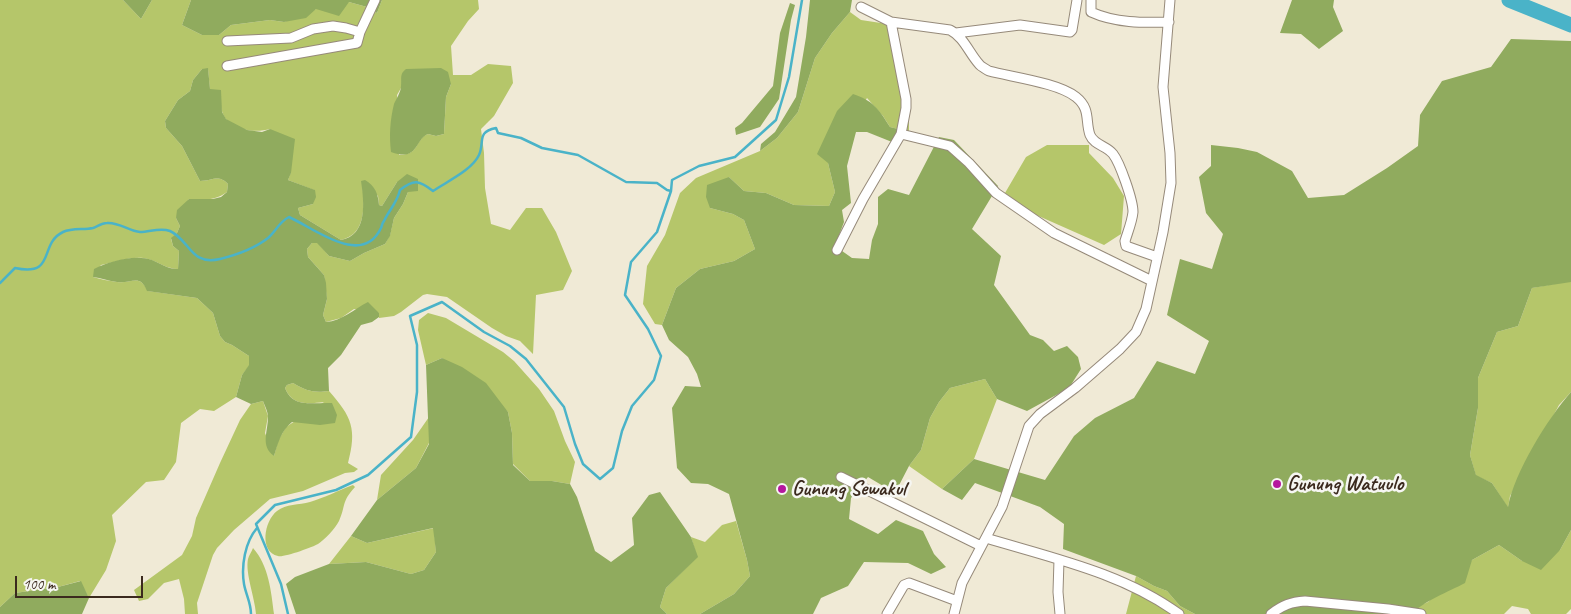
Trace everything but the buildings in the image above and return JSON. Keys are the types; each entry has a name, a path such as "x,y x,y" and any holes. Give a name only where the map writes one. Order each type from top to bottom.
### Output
{"street":[{"path":"227,66 357,43 375,0"},
{"path":"861,7 891,22 940,28 956,33 1020,25 1070,32 1072,30 1077,0"},
{"path":"1091,0 1091,12 1111,18 1152,23 1169,22"},
{"path":"954,614 962,583 1002,507 1029,426 1040,414 1098,370 1136,332 1146,309 1163,232 1171,183 1163,87 1170,0"},
{"path":"837,250 863,199 901,134 906,99 891,22"},
{"path":"226,41 291,38 313,29 333,26 360,32"},
{"path":"956,33 980,65 989,71 1063,90 1080,101 1087,112 1090,135 1094,142 1113,154 1132,202 1133,212 1125,241 1126,246 1157,257"},
{"path":"901,134 950,146 969,163 996,193 1054,233 1152,281"},
{"path":"841,477 983,542 1059,560 1140,589 1179,614"},
{"path":"1059,560 1058,592 1060,614"},
{"path":"887,614 904,586 910,583 957,601"},
{"path":"1271,614 1283,605 1306,601 1421,614"}],"green space":[{"path":"0,0 123,0 141,19 152,0 191,0 182,25 202,35 219,35 231,25 270,20 284,22 316,9 349,2 367,7 377,13 382,0 478,0 479,9 468,21 451,46 453,75 471,75 488,64 511,66 513,83 494,116 481,129 485,188 491,224 510,230 526,208 542,208 556,232 572,271 563,290 536,295 533,354 520,341 492,328 447,297 423,295 394,316 379,318 379,313 354,309 341,318 326,322 323,315 327,299 324,275 308,257 307,249 312,243 318,243 329,256 350,261 385,244 390,235 394,218 408,192 397,182 382,206 379,205 378,196 362,181 363,207 360,224 350,237 341,240 300,215 298,208 313,204 314,190 288,180 291,172 270,129 246,130 234,126 225,118 221,108 220,90 210,90 208,69 202,69 193,80 190,91 178,100 165,121 166,128 182,146 200,181 221,179 228,184 227,192 223,195 204,200 189,199 176,218 180,226 177,233 171,239 173,246 179,251 178,269 170,268 148,259 131,258 101,265 93,277 117,282 134,280 141,282 148,291 197,298 213,313 220,336 225,342 249,356 250,365 242,375 236,397 214,411 200,409 181,423 176,462 164,480 146,482 112,515 116,541 106,570 89,598 80,581 58,587 15,593 0,607","holes":["451,84 446,97 444,134 436,136 428,134 421,139 414,150 399,155 397,95 401,88"]},
{"path":"123,0 152,0 141,19"},
{"path":"191,0 382,0 377,13 367,7 349,2 339,16 316,9 306,18 284,22 270,20 231,25 219,35 202,35 182,25"},
{"path":"810,0 852,0 850,12 832,33 815,58 798,112 777,138 760,151 761,144 775,132 796,97"},
{"path":"1292,0 1334,0 1333,7 1343,31 1319,49 1301,34 1280,33"},
{"path":"790,3 795,5 779,99 760,127 736,135 735,128 742,123 773,86 780,33"},
{"path":"850,12 861,20 894,25 909,113 909,132 890,127 867,98 828,163 835,192 829,206 794,205 766,193 744,191 729,177 710,208 733,214 744,220 755,249 734,261 700,269 676,288 662,325 655,324 643,304 647,266 665,235 680,193 696,178 760,151 777,138 798,112 815,58 832,33"},
{"path":"1511,39 1571,41 1571,282 1532,288 1518,326 1497,332 1478,378 1478,408 1470,455 1476,475 1492,483 1508,507 1517,478 1533,446 1552,416 1571,392 1571,530 1560,550 1541,570 1522,561 1499,545 1472,560 1465,583 1429,601 1412,614 1195,614 1180,606 1167,591 1136,576 1063,549 1064,524 1040,507 975,483 962,500 942,489 974,459 1045,480 1074,436 1095,418 1134,398 1157,361 1195,374 1209,341 1167,315 1180,259 1212,269 1223,234 1206,213 1199,177 1211,166 1211,145 1257,152 1292,171 1308,198 1344,195 1418,146 1420,115 1442,81 1491,67"},
{"path":"208,68 210,89 221,90 222,112 226,119 247,130 262,132 270,129 295,139 291,173 288,180 315,190 316,197 313,204 298,208 300,215 341,240 350,237 360,225 363,208 361,181 365,180 374,187 379,205 382,206 397,182 407,174 418,179 418,191 408,192 394,218 390,236 385,244 350,261 329,256 317,243 312,243 307,249 308,257 324,275 327,299 323,315 326,322 343,317 368,302 379,313 379,317 372,322 361,325 341,355 328,368 329,391 310,391 293,383 287,385 285,388 293,399 305,403 332,403 337,415 335,423 320,425 292,422 283,433 274,456 267,448 266,443 268,415 263,401 251,404 236,397 242,375 249,365 249,356 225,342 220,336 213,313 197,298 147,291 141,282 135,280 117,282 93,277 94,269 107,263 130,258 145,258 178,269 179,251 173,246 171,238 177,233 180,226 176,218 177,210 189,199 213,199 221,197 227,192 228,184 221,179 200,181 182,146 166,128 165,121 178,100 190,91 193,80 202,69"},
{"path":"441,68 448,72 451,84 446,97 444,134 436,136 428,134 415,149 407,154 391,152 392,116 394,104 401,88 402,73 406,69"},
{"path":"853,94 870,102 890,127 898,129 892,142 867,132 856,132 847,166 851,203 842,210 844,222 835,246 852,258 869,259 872,240 878,224 878,197 888,189 909,195 939,137 954,140 998,186 972,229 1001,256 994,285 1030,335 1043,340 1054,351 1067,346 1078,357 1081,369 1069,388 1027,411 997,399 985,379 950,388 930,418 921,450 909,466 895,493 868,477 851,498 849,519 878,534 896,520 923,531 934,554 946,567 931,574 908,563 864,562 848,586 821,598 813,614 700,614 734,594 750,576 729,494 708,484 691,483 677,468 672,408 685,386 701,387 688,357 669,340 662,325 676,288 700,269 734,261 755,249 744,220 733,214 710,208 706,197 707,185 729,177 744,191 766,193 794,205 829,206 835,192 828,163 817,154 837,111"},
{"path":"1047,145 1089,145 1089,153 1113,178 1124,196 1121,234 1104,245 1034,214 1005,193 1026,157"},
{"path":"1571,282 1571,392 1559,405 1510,496 1508,508 1492,483 1476,476 1470,455 1478,408 1478,378 1497,332 1518,326 1532,288"},
{"path":"428,313 446,318 503,352 514,361 539,389 554,411 575,462 570,484 552,481 530,481 513,464 512,433 508,412 442,358 426,365 418,330 419,320"},
{"path":"442,358 462,367 486,383 508,412 512,433 513,465 530,481 552,481 570,484 577,497 595,551 611,562 634,545 632,518 649,495 660,492 691,537 698,557 666,588 660,607 667,614 296,614 286,584 295,577 329,564 366,562 411,574 424,570 436,552 433,528 367,543 351,536 377,500 416,468 429,444 426,365"},
{"path":"985,379 997,399 974,459 942,489 909,466 921,450 930,418 950,388"},
{"path":"293,383 310,391 329,391 337,400 351,424 352,441 348,463 358,469 303,491 270,499 234,530 213,555 197,603 198,614 185,614 184,599 179,579 164,583 148,599 139,601 134,590 182,555 192,536 196,518 220,463 240,420 251,404 263,401 268,416 265,433 274,456 278,441 286,427 324,402 306,403 296,401 288,394 285,388"},
{"path":"429,417 429,443 416,468 377,500 381,475 413,440"},
{"path":"353,485 355,487 346,500 337,524 330,534 318,544 281,556 272,553 268,549 266,543 267,529 269,522 277,511 288,506 315,500"},
{"path":"736,521 750,576 734,594 700,614 667,614 660,607 666,588 697,557 691,537 705,542 722,525"},
{"path":"434,528 436,552 424,570 411,574 366,562 329,564 351,536 367,543"},
{"path":"1571,530 1571,609 1566,614 1531,614 1528,609 1512,606 1504,614 1412,614 1419,606 1428,602 1472,560 1499,545 1522,561 1560,550"},
{"path":"253,548 266,571 274,614 256,614 247,565"},
{"path":"1136,576 1167,591 1180,606 1195,614 1126,614"},
{"path":"81,581 89,598 82,614 0,614 0,607 15,593 58,587"}],"waterway":[{"path":"288,614 281,584 256,524 275,505 336,490 368,475 411,437 417,392 417,345 410,316 442,302 484,332 510,346 526,359 564,407 583,464 600,479 613,468 622,431 632,406 654,380 661,356 648,329 625,295 631,262 657,232 671,191 672,180 699,166 735,157 776,120 789,77 802,0"},
{"path":"1509,0 1571,25"},
{"path":"0,283 15,268 28,270 37,268 42,264 55,237 63,232 93,228 105,223 116,224 140,232 170,231 177,235 196,256 210,260 232,256 257,245 268,238 289,217 337,242 362,245 373,239 381,228 400,190 416,182 433,191 459,175 476,160 481,150 483,135 496,128 498,133 521,138 542,148 578,155 626,182 657,183 671,191"},
{"path":"251,614 244,584 243,570 249,540 257,528"}],"place":[{"name":"Gunung Watuulo","path":"1277,484"},
{"name":"Gunung Sewakul","path":"782,489"}]}
